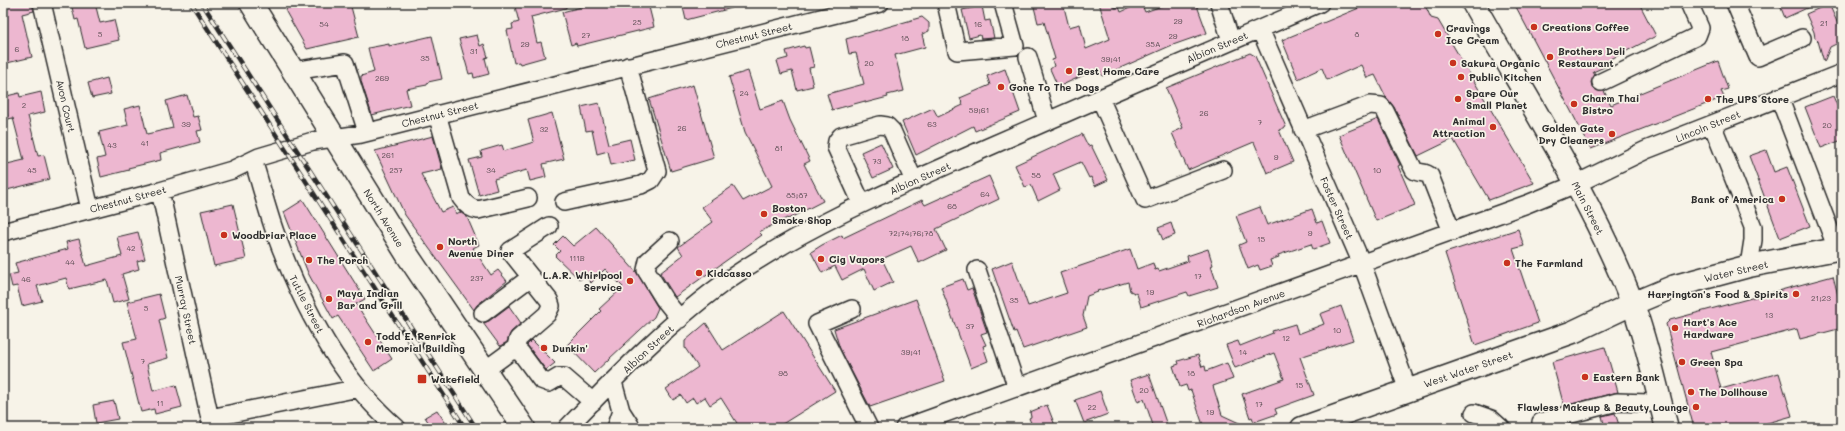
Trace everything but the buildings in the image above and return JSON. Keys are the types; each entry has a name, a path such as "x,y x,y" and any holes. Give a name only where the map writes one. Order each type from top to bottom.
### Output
{"main road":[{"name":"North Avenue","path":"251,3 408,256 524,428"},
{"name":"Main Street","path":"1473,3 1576,184 1606,242 1632,304 1667,428"},
{"name":"Water Street","path":"1632,304 1661,291 1690,281 1749,266 1840,248"},
{"name":"West Water Street","path":"1302,428 1573,332 1632,304"}],"street":[{"name":"Avon Court","path":"42,3 90,209"},
{"name":"Chestnut Street","path":"3,232 160,191 232,170 253,160 316,140 367,132 880,3"},
{"path":"946,3 957,51 1015,46 1003,3"},
{"path":"1219,3 1231,42"},
{"name":"Albion Street","path":"575,425 593,402 613,382 705,297 768,254 806,232 914,180 1320,3"},
{"path":"1601,82 1697,36 1700,28 1689,3"},
{"path":"1735,3 1758,57 1802,38"},
{"name":"Foster Street","path":"1260,29 1362,264 1408,390"},
{"path":"1028,57 1047,121"},
{"path":"293,70 345,63 367,132"},
{"path":"564,202 641,185 651,180 657,171 628,66"},
{"name":"Lincoln Street","path":"1576,184 1630,157 1842,72"},
{"path":"1779,97 1840,248"},
{"path":"1100,98 1145,200 1223,170"},
{"path":"1303,130 1370,104 1381,106 1385,111 1414,170 1417,172 1426,173 1430,176 1452,232"},
{"path":"437,114 461,198 464,202 472,208 478,210 528,198"},
{"path":"1712,124 1753,227 1753,240 1749,266"},
{"path":"862,204 836,147 837,141 842,136 880,125 887,126 892,131 914,180"},
{"name":"Tuttle Street","path":"253,160 275,233 297,289 325,339 358,388 397,428"},
{"name":"Richardson Avenue","path":"904,428 1452,232 1576,184"},
{"name":"Murray Street","path":"160,191 211,423"},
{"path":"485,370 515,350 518,339 547,314 551,308 549,300 510,251 549,226"},
{"path":"670,241 648,261 646,270 664,299 680,319"},
{"path":"977,270 1017,388"},
{"path":"482,313 531,277"},
{"path":"852,309 817,324 869,428"},
{"path":"515,350 521,353 542,381 549,383 559,377 564,377 593,402"},
{"path":"613,382 621,411 632,428"},
{"path":"211,423 358,388"},
{"path":"1541,422 1618,402 1649,404"},
{"path":"615,428 621,411"},
{"path":"1474,413 1491,419 1501,428"}],"railway":[{"path":"191,3 465,428"},
{"path":"202,3 476,428"}],"place":[{"name":"Creations Coffee","path":"1534,27"},
{"name":"Cravings Ice Cream","path":"1438,34"},
{"name":"Brothers Deli Restaurant","path":"1550,57"},
{"name":"Sakura Organic","path":"1453,63"},
{"name":"Best Home Care","path":"1069,71"},
{"name":"Public Kitchen","path":"1461,77"},
{"name":"Gone To The Dogs","path":"1001,87"},
{"name":"Spare Our Small Planet","path":"1458,99"},
{"name":"The UPS Store","path":"1708,99"},
{"name":"Charm Thai Bistro","path":"1574,104"},
{"name":"Animal Attraction","path":"1493,127"},
{"name":"Golden Gate Dry Cleaners","path":"1612,134"},
{"name":"Bank of America","path":"1782,199"},
{"name":"Boston Smoke Shop","path":"764,214"},
{"name":"Woodbriar Place","path":"224,235"},
{"name":"North Avenue Diner","path":"440,247"},
{"name":"Cig Vapors","path":"821,259"},
{"name":"The Porch","path":"309,260"},
{"name":"The Farmland","path":"1507,263"},
{"name":"Kidcasso","path":"699,273"},
{"name":"L.A.R. Whirlpool Service","path":"630,281"},
{"name":"Harrington's Food & Spirits","path":"1796,294"},
{"name":"Maya Indian Bar and Grill","path":"329,299"},
{"name":"Hart's Ace Hardware","path":"1675,328"},
{"name":"Todd E. Renrick Memorial Building","path":"368,342"},
{"name":"Dunkin'","path":"544,348"},
{"name":"Green Spa","path":"1682,362"},
{"name":"Eastern Bank","path":"1585,377"},
{"name":"Wakefield","path":"422,379"},
{"name":"The Dollhouse","path":"1691,392"},
{"name":"Flawless Makeup & Beauty Lounge","path":"1696,407"}]}
